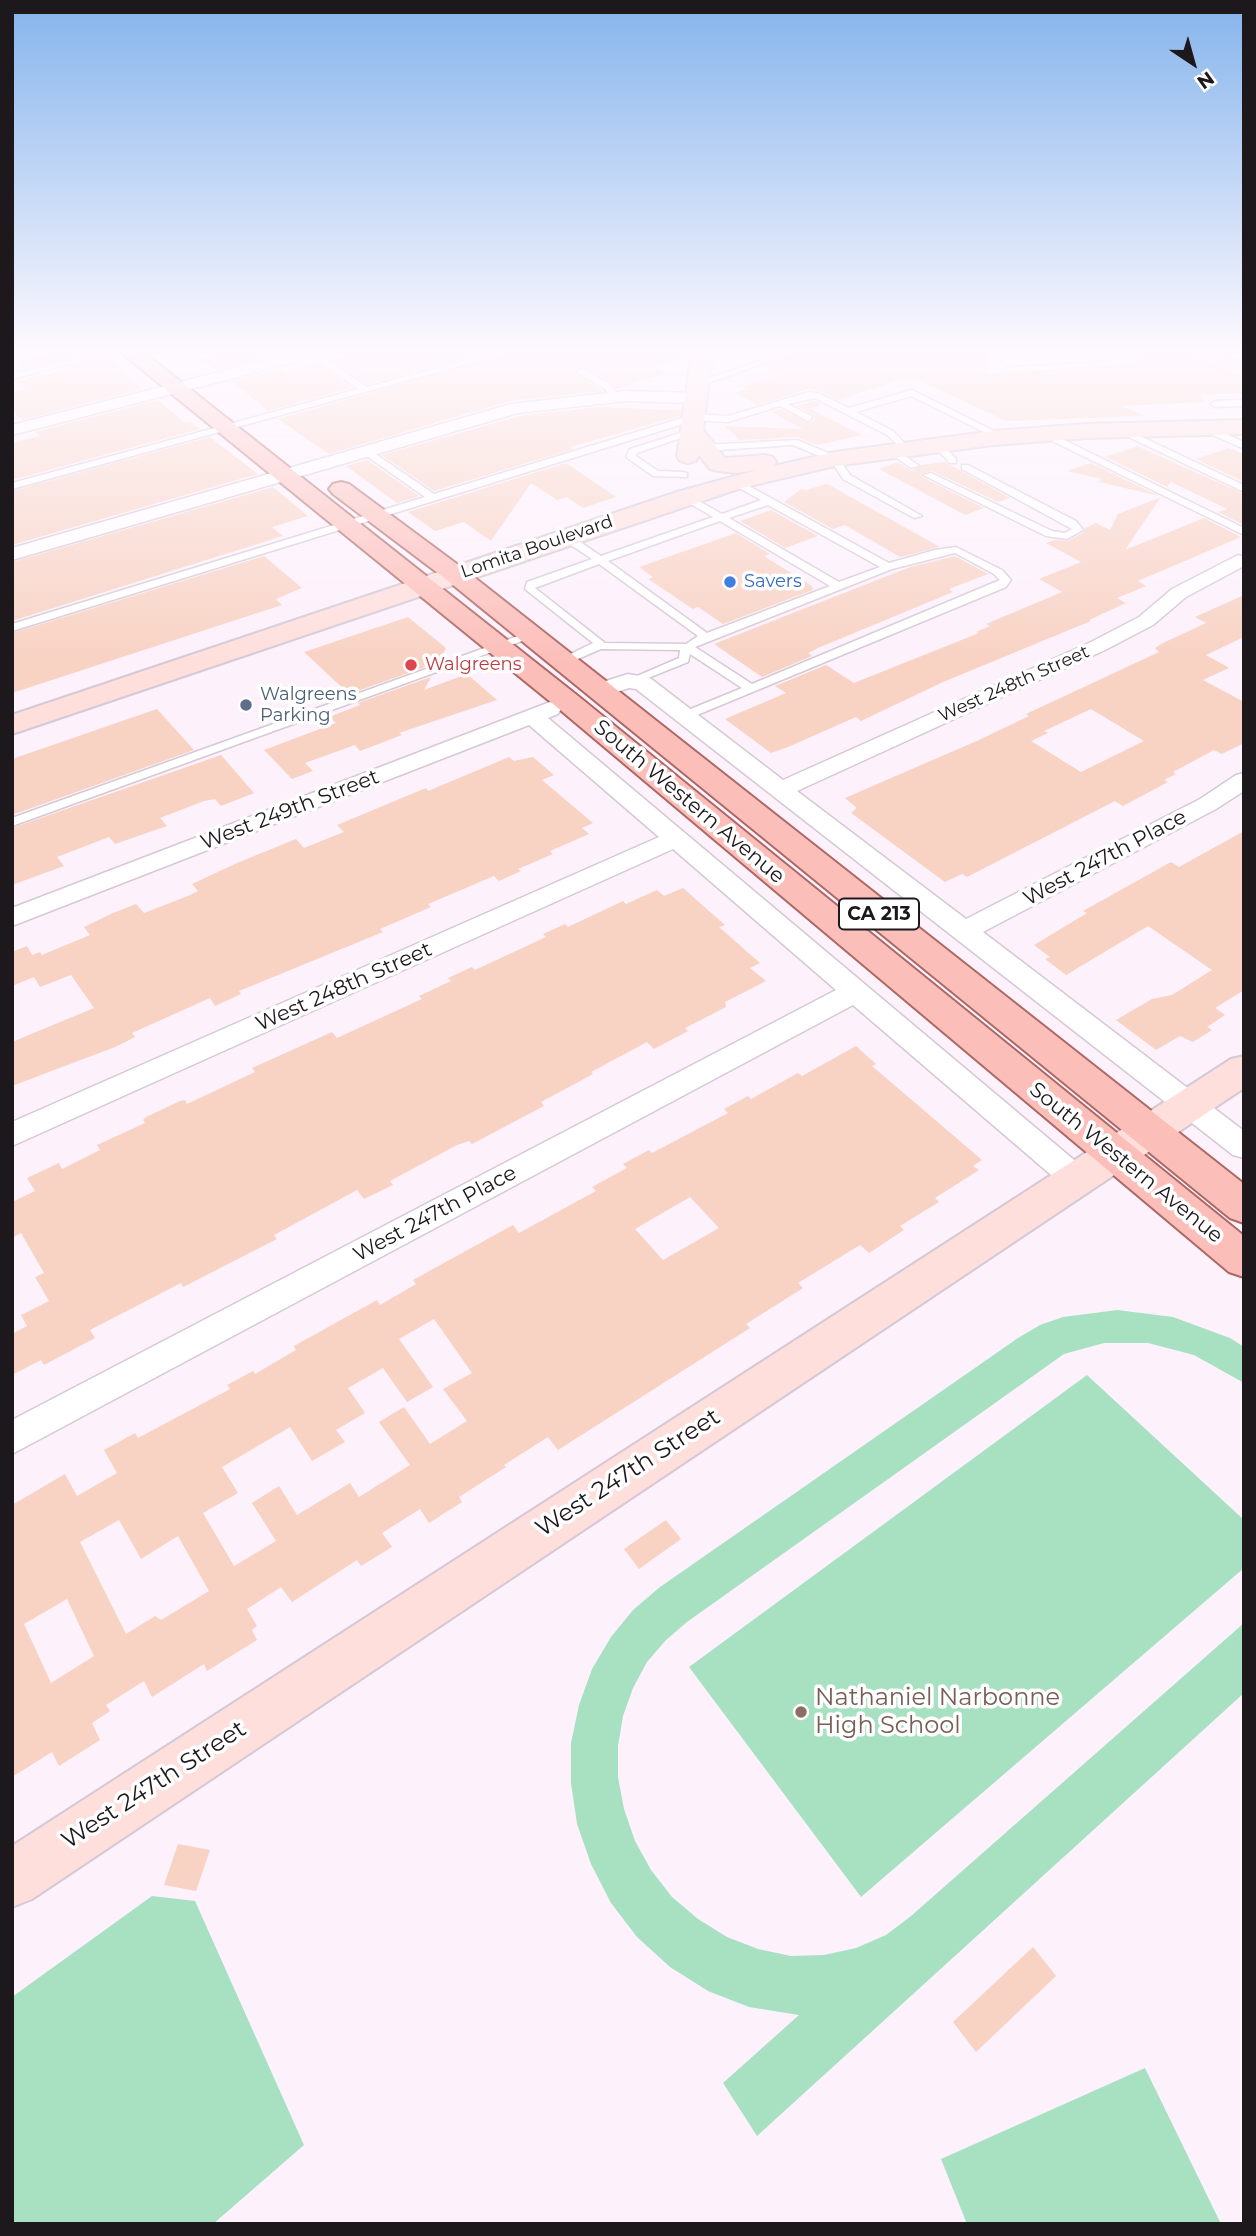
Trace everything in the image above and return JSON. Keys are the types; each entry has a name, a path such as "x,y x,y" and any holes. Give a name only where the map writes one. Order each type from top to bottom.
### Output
{"main road":[{"name":"South Western Avenue","path":"260,455 498,646 583,696 1131,1141 1244,1260"},
{"name":"South Western Avenue","path":"296,455 456,575 562,662 583,696"},
{"path":"684,486 690,455"},
{"path":"712,455 715,463 728,466 796,456 835,459"},
{"name":"Lomita Boulevard","path":"12,725 566,537 684,486 735,482 835,459 897,455"},
{"name":"West 247th Street","path":"12,1879 1244,1069"},
{"name":"South Western Avenue","path":"1131,1141 1244,1207"}],"street":[{"path":"12,554 354,455"},
{"name":"West 248th Street","path":"780,790 1098,646 1146,621 1179,593 1238,561"},
{"path":"634,680 642,683 1244,1147"},
{"name":"South Western Avenue","path":"583,696 634,680"},
{"name":"West 249th Street","path":"12,918 583,696"},
{"name":"South Western Avenue","path":"532,716 1075,1178"},
{"name":"West 247th Place","path":"963,932 1208,804 1244,780"},
{"name":"West 248th Street","path":"12,1135 676,839"},
{"name":"West 247th Place","path":"12,1438 857,991"}],"lane":[{"path":"12,486 125,455"},
{"path":"371,455 433,498"},
{"path":"12,628 569,455"},
{"path":"632,455 656,474 684,486 720,518 838,586"},
{"path":"948,455 953,461"},
{"path":"1088,455 1244,532"},
{"path":"1175,455 1244,489"},
{"path":"835,459 846,477 917,516"},
{"path":"928,475 1050,534 1067,536 1078,530 1072,523 965,467"},
{"path":"735,482 888,567"},
{"path":"599,646 599,642 530,589 531,584 769,501"},
{"path":"566,537 706,636"},
{"path":"634,680 684,660 688,647 706,636 888,567 935,553 956,550 998,572 1006,580 1002,585 685,716"},
{"path":"12,822 529,635"},
{"path":"562,662 599,646 688,647 751,689"}],"green space":[{"path":"1117,1310 1173,1317 1230,1338 1244,1347 1244,1383 1194,1355 1148,1343 1104,1343 1064,1354 687,1622 666,1640 647,1662 633,1688 623,1716 618,1746 618,1777 624,1809 635,1841 651,1870 672,1897 698,1919 727,1937 758,1949 791,1956 824,1955 856,1948 886,1935 911,1916 1244,1623 1244,1693 757,2136 723,2083 799,2015 749,2007 708,1991 670,1967 637,1937 611,1903 591,1864 577,1824 571,1783 571,1743 579,1705 592,1669 611,1637 633,1610 660,1587 1018,1338 1040,1325 1063,1317"},
{"path":"1087,1375 1244,1520 1244,1568 861,1897 689,1667"},
{"path":"152,1896 195,1901 304,2145 213,2224 12,2224 12,1997"},
{"path":"1145,2068 1221,2224 967,2224 941,2159"}],"building":[{"path":"12,455 103,455 12,480"},
{"path":"143,455 234,455 258,474 12,545 12,491"},
{"path":"383,455 552,455 434,491"},
{"path":"1158,455 1244,494 1244,525 1218,512 1227,509 1171,482 1167,487 1106,457"},
{"path":"1207,455 1244,455 1244,482 1196,459"},
{"path":"367,460 419,496 397,503 346,466"},
{"path":"898,462 912,471 921,465 945,462 1010,498 998,502 932,471 921,474 922,477 984,508 965,515 879,469"},
{"path":"566,463 616,497 583,508 567,497 557,500 531,483 491,541 464,522 435,531 408,512"},
{"path":"1091,463 1159,496 1099,482 1102,479 1067,471"},
{"path":"826,484 940,547 900,557 845,525 833,529 784,502 801,489"},
{"path":"273,487 308,516 272,527 283,536 12,621 12,562"},
{"path":"1161,497 1125,550 1204,518 1241,537 1138,581 1146,586 1117,598 1126,603 1089,620 1091,621 943,682 861,721 856,717 771,753 725,719 786,693 775,686 826,665 854,683 979,633 976,632 990,626 986,624 1062,592 1039,579 1081,562 1046,543 1055,540 1068,541 1096,523 1110,530 1118,514"},
{"path":"771,510 818,536 785,548 740,521"},
{"name":"Savers","path":"736,533 770,554 764,556 812,586 813,590 723,624 698,607 693,609 648,579 653,577 639,567"},
{"path":"264,556 302,588 276,599 282,605 12,693 12,633"},
{"path":"955,556 988,574 949,589 953,592 818,648 808,653 812,656 762,677 714,644 910,567"},
{"path":"1244,595 1244,637 1206,655 1229,668 1203,680 1244,702 1244,743 1222,754 1214,750 1173,772 1176,774 1164,780 1168,782 1123,806 1115,801 967,877 962,874 945,882 851,813 857,808 845,798 979,740 1029,716 1026,714 1159,652 1155,648 1206,623 1195,617","holes":["1091,709 1144,741 1081,772 1031,741 1048,733 1044,731"]},
{"name":"Walgreens","path":"408,617 446,648 439,662 349,694 304,652"},
{"path":"467,674 497,700 399,733 402,735 360,751 355,745 305,763 313,771 292,779 264,750 336,723 329,717 360,705 358,703 431,677 424,690"},
{"path":"157,709 194,750 12,815 12,759"},
{"path":"221,755 254,793 221,806 215,799 204,801 160,818 167,826 115,844 109,837 57,857 64,866 12,885 12,828"},
{"path":"509,757 514,761 533,757 554,775 542,780 593,823 582,828 589,834 550,851 553,854 518,869 521,871 499,881 494,876 428,904 431,907 380,929 383,932 239,991 241,994 215,1006 210,998 132,1033 135,1037 115,1047 12,1086 12,1042 94,1008 71,975 40,987 34,977 12,986 12,952 27,946 32,955 40,952 42,955 90,935 84,927 113,913 136,904 144,913 188,896 198,891 192,884 237,863 296,839 304,848 344,832 337,825"},
{"path":"1244,831 1244,990 1215,1008 1225,1015 1207,1027 1212,1030 1193,1042 1180,1036 1156,1050 1116,1020 1152,999 1172,995 1212,970 1148,926 1066,975 1045,959 1050,957 1034,945 1087,913 1083,911 1171,862 1179,867"},
{"path":"683,888 725,925 719,927 760,963 750,968 766,981 725,1002 726,1007 685,1028 688,1031 654,1049 647,1042 541,1102 544,1106 472,1144 469,1141 457,1145 390,1181 393,1185 364,1199 357,1190 274,1235 277,1239 183,1287 181,1283 90,1330 95,1338 44,1365 41,1360 12,1375 12,1334 27,1326 21,1315 49,1301 35,1277 44,1273 21,1233 12,1238 12,1202 35,1191 27,1178 59,1163 62,1169 100,1150 97,1145 145,1123 143,1120 146,1117 180,1101 185,1100 187,1104 255,1072 252,1068 332,1032 337,1038 422,999 419,996 451,981 448,978 472,967 475,970 546,937 543,934 565,924 568,927 623,901 626,904 657,890 664,896"},
{"path":"856,1046 876,1064 872,1066 982,1160 973,1166 979,1170 935,1198 939,1202 900,1226 904,1230 869,1253 860,1245 798,1283 803,1288 746,1324 750,1328 558,1450 548,1437 459,1497 462,1502 429,1523 420,1509 382,1533 392,1547 361,1566 357,1560 292,1602 281,1587 247,1609 257,1626 252,1630 257,1640 207,1671 204,1664 152,1697 144,1681 106,1705 110,1711 92,1723 100,1740 59,1766 52,1752 12,1777 12,1505 65,1474 77,1496 117,1473 104,1450 135,1433 138,1438 230,1389 227,1385 253,1371 255,1374 296,1350 294,1346 377,1300 380,1305 416,1284 413,1280 513,1225 519,1233 596,1191 592,1187 627,1168 623,1164 649,1150 652,1153 728,1113 724,1109 748,1096 751,1099 798,1073 802,1076","holes":["690,1197 719,1228 663,1260 635,1229","434,1319 472,1373 443,1389 467,1421 430,1444 404,1407 379,1422 410,1465 359,1497 350,1483 297,1515 279,1486 252,1503 276,1541 234,1566 203,1513 238,1493 222,1467 290,1427 312,1461 345,1442 336,1430 365,1413 348,1388 383,1368 407,1402 433,1387 399,1339","119,1520 141,1559 178,1536 209,1591 161,1620 155,1616 126,1634 80,1542","67,1599 94,1656 51,1683 24,1624"]},
{"path":"666,1520 681,1539 639,1569 624,1549"},
{"path":"178,1844 210,1850 196,1891 164,1885"},
{"path":"1033,1947 1056,1976 976,2052 953,2022"}],"place":[{"name":"Savers","path":"730,582"},
{"name":"Walgreens","path":"411,665"},
{"name":"Walgreens Parking","path":"246,705"},
{"name":"Nathaniel Narbonne High School","path":"801,1712"}]}
